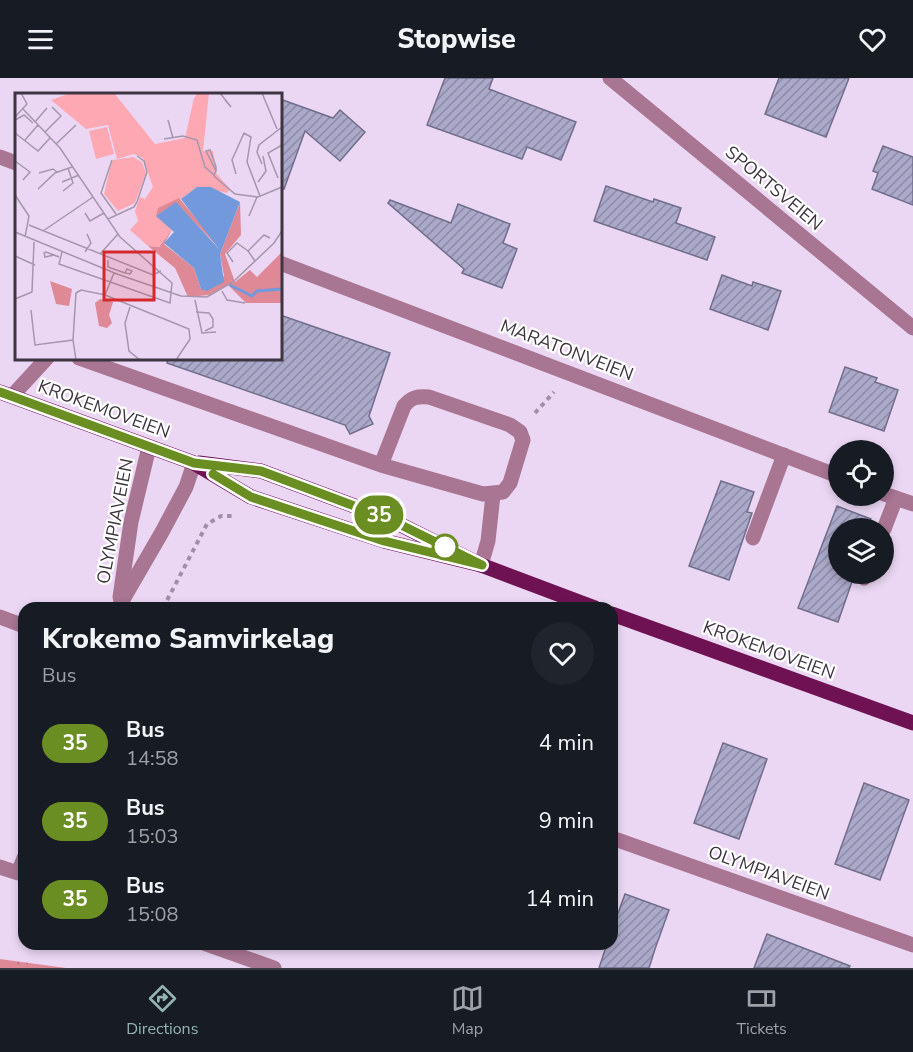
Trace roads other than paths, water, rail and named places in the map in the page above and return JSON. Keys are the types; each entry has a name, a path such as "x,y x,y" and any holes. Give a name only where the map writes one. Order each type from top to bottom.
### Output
{"main road":[{"name":"KROKEMOVEIEN","path":"6,394 194,463 251,497 384,541 482,565"},
{"name":"KROKEMOVEIEN","path":"194,463 261,471 389,519 482,565 579,602"},
{"name":"KROKEMOVEIEN","path":"618,616 913,723"}],"street":[{"name":"SPORTSVEIEN","path":"610,78 913,328"},
{"path":"0,157 15,163"},
{"name":"MARATONVEIEN","path":"282,264 828,472"},
{"path":"6,394 46,360"},
{"path":"85,360 381,465 493,495 503,492 510,483 523,447 520,432 510,425 429,397 417,396 410,399 404,406 381,465"},
{"name":"OLYMPIAVEIEN","path":"119,602 131,522 149,447"},
{"path":"753,538 784,455"},
{"name":"OLYMPIAVEIEN","path":"121,602 162,532 186,486 194,463"},
{"path":"482,565 488,541 493,495"},
{"path":"894,497 913,504"},
{"path":"0,617 18,624"},
{"name":"OLYMPIAVEIEN","path":"618,839 913,945"},
{"path":"0,867 18,873"},
{"path":"223,950 273,968"}]}
